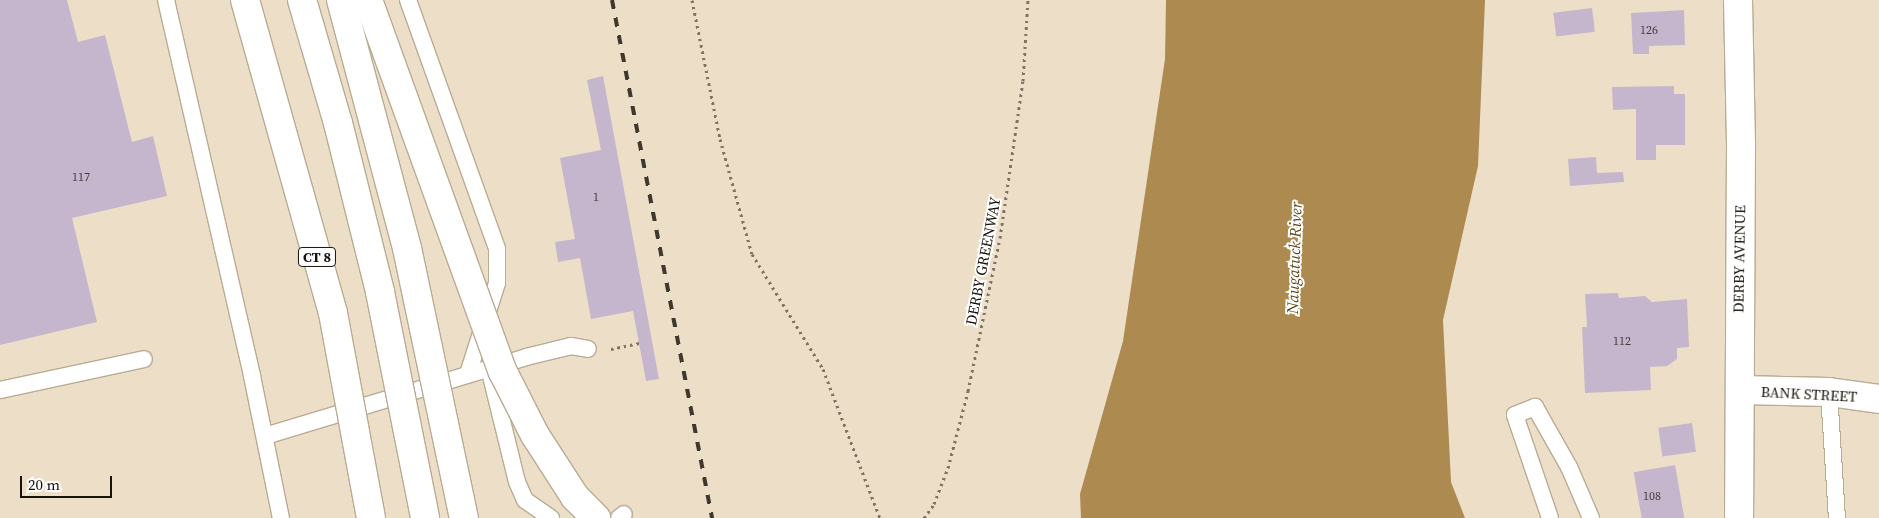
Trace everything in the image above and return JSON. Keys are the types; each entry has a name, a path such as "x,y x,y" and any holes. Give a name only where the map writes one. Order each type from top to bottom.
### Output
{"main road":[{"name":"CT 8","path":"245,0 333,313 372,518"},
{"path":"302,0 338,123 380,292 425,518"},
{"path":"341,0 407,248 464,518"},
{"path":"368,0 503,372 534,435 575,498 596,518"},
{"name":"DERBY AVENUE","path":"1738,0 1739,518"},
{"name":"BANK STREET","path":"1740,390 1829,392 1879,399"}],"lane":[{"path":"166,0 265,436 281,518"},
{"path":"408,0 497,249 497,283 468,374"},
{"path":"265,436 489,368 571,346 588,349"},
{"path":"0,390 144,359"},
{"path":"489,368 517,482 525,500 551,518"},
{"path":"1829,392 1837,518"},
{"path":"1550,518 1515,415 1535,407 1569,467 1591,518"}],"path":[{"path":"692,0 720,139 752,254 823,369 880,518"},
{"name":"DERBY GREENWAY","path":"924,518 934,504 948,468 968,391 1000,238 1023,80 1028,0"}],"water":[{"name":"Naugatuck River","path":"1166,0 1485,0 1478,166 1443,320 1451,482 1465,518 1081,518 1080,494 1123,341 1165,59"}],"building":[{"path":"0,0 67,0 78,42 105,35 132,142 153,136 167,196 72,218 97,322 0,345"},
{"path":"1592,8 1595,32 1556,37 1553,13"},
{"path":"1684,10 1685,45 1649,46 1649,54 1633,54 1631,13"},
{"path":"603,76 659,379 646,381 633,311 591,319 580,258 558,262 555,242 575,239 560,158 601,150 587,80"},
{"path":"1674,86 1674,94 1685,94 1685,145 1656,145 1656,160 1636,160 1636,109 1613,110 1612,87"},
{"path":"1596,157 1597,173 1623,172 1624,182 1570,186 1568,159"},
{"path":"1618,293 1619,298 1645,296 1652,302 1687,299 1689,347 1677,348 1677,359 1667,366 1650,367 1651,390 1585,393 1582,327 1587,327 1585,294"},
{"path":"1692,423 1696,452 1662,456 1658,428"},
{"path":"1675,465 1684,518 1642,518 1634,472"}],"railway":[{"path":"612,0 712,518"}]}
